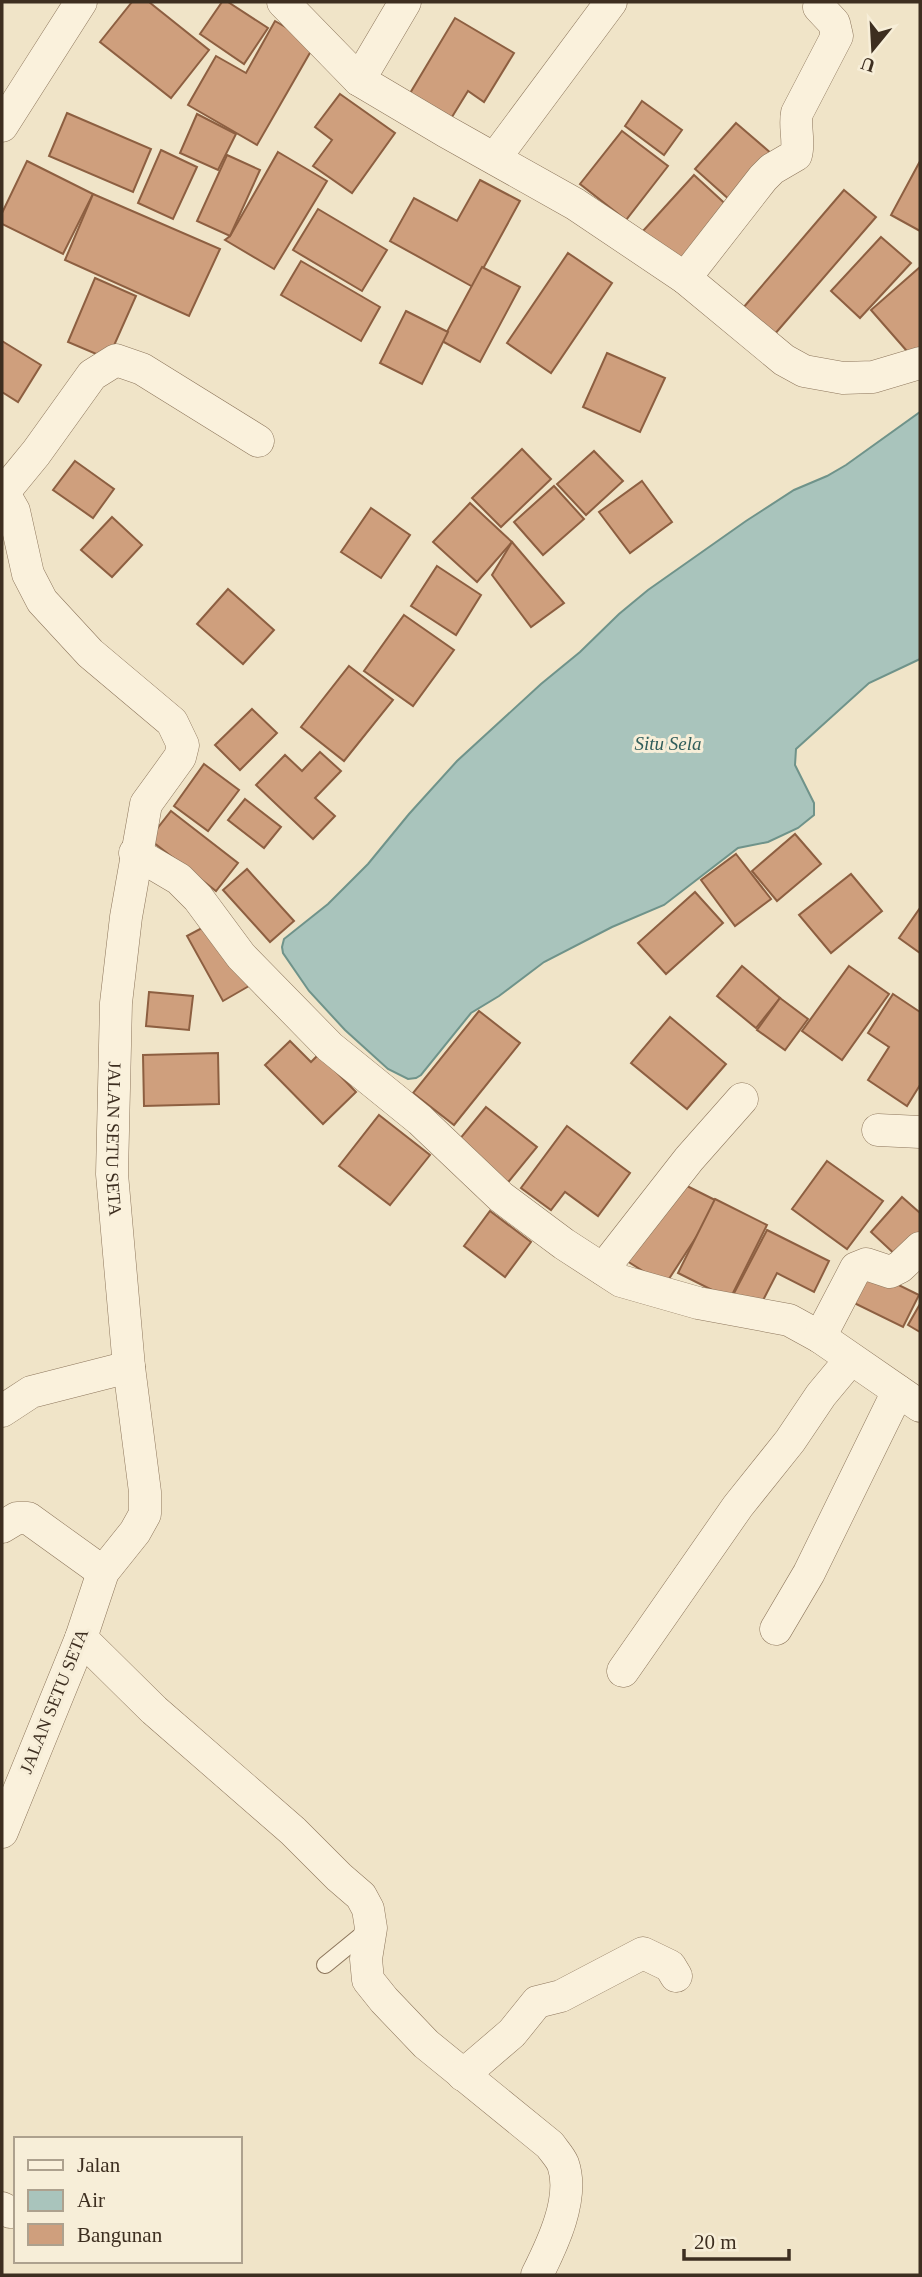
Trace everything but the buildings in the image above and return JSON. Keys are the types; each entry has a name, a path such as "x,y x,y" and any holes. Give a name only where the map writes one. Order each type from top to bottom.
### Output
{"street":[{"path":"2,126 81,2"},
{"path":"283,2 359,80 575,204 685,278 784,360 804,371 844,378 873,377 920,363"},
{"path":"359,80 405,2"},
{"path":"495,158 611,2"},
{"path":"685,278 763,178 772,169 796,155 797,113 837,36 834,23 819,7 820,2"},
{"path":"3,491 36,453 92,375 116,360 142,369 258,442"},
{"name":"JALAN SETU SETA","path":"2,1832 81,1638 103,1572 135,1532 145,1514 145,1492 129,1367 112,1174 116,1003 135,853 146,804 180,757 183,745 172,722 90,653 42,601 28,574 14,510 3,491"},
{"path":"135,853 179,878 198,898 241,956 330,1047 420,1121 501,1197 564,1244 621,1281 698,1303 789,1320 820,1336 909,1399 776,1629"},
{"path":"603,1269 689,1159 742,1099"},
{"path":"878,1130 920,1132"},
{"path":"820,1336 856,1268 866,1264 890,1272 900,1267 920,1248"},
{"path":"623,1671 731,1516 851,1359"},
{"path":"2,1411 31,1392 129,1367"},
{"path":"2,1527 17,1518 28,1518 103,1572"},
{"path":"81,1638 154,1710 293,1831 361,1896 368,1909 371,1928 366,1959 368,1980 426,2044 550,2145 563,2163 566,2187 558,2232 537,2275"},
{"path":"463,2075 512,2034 537,2002 561,1996 643,1953 670,1966 676,1976"}],"lane":[{"path":"325,1965 371,1928"}],"water":[{"name":"Situ Sela","path":"920,412 920,659 869,683 796,749 795,765 814,803 814,815 798,828 768,842 738,848 664,905 612,927 544,962 471,1013 416,1078 408,1079 388,1069 345,1030 309,991 283,953 284,939 328,904 368,864 457,761 619,614 648,590 746,521 794,490 846,465"}]}
